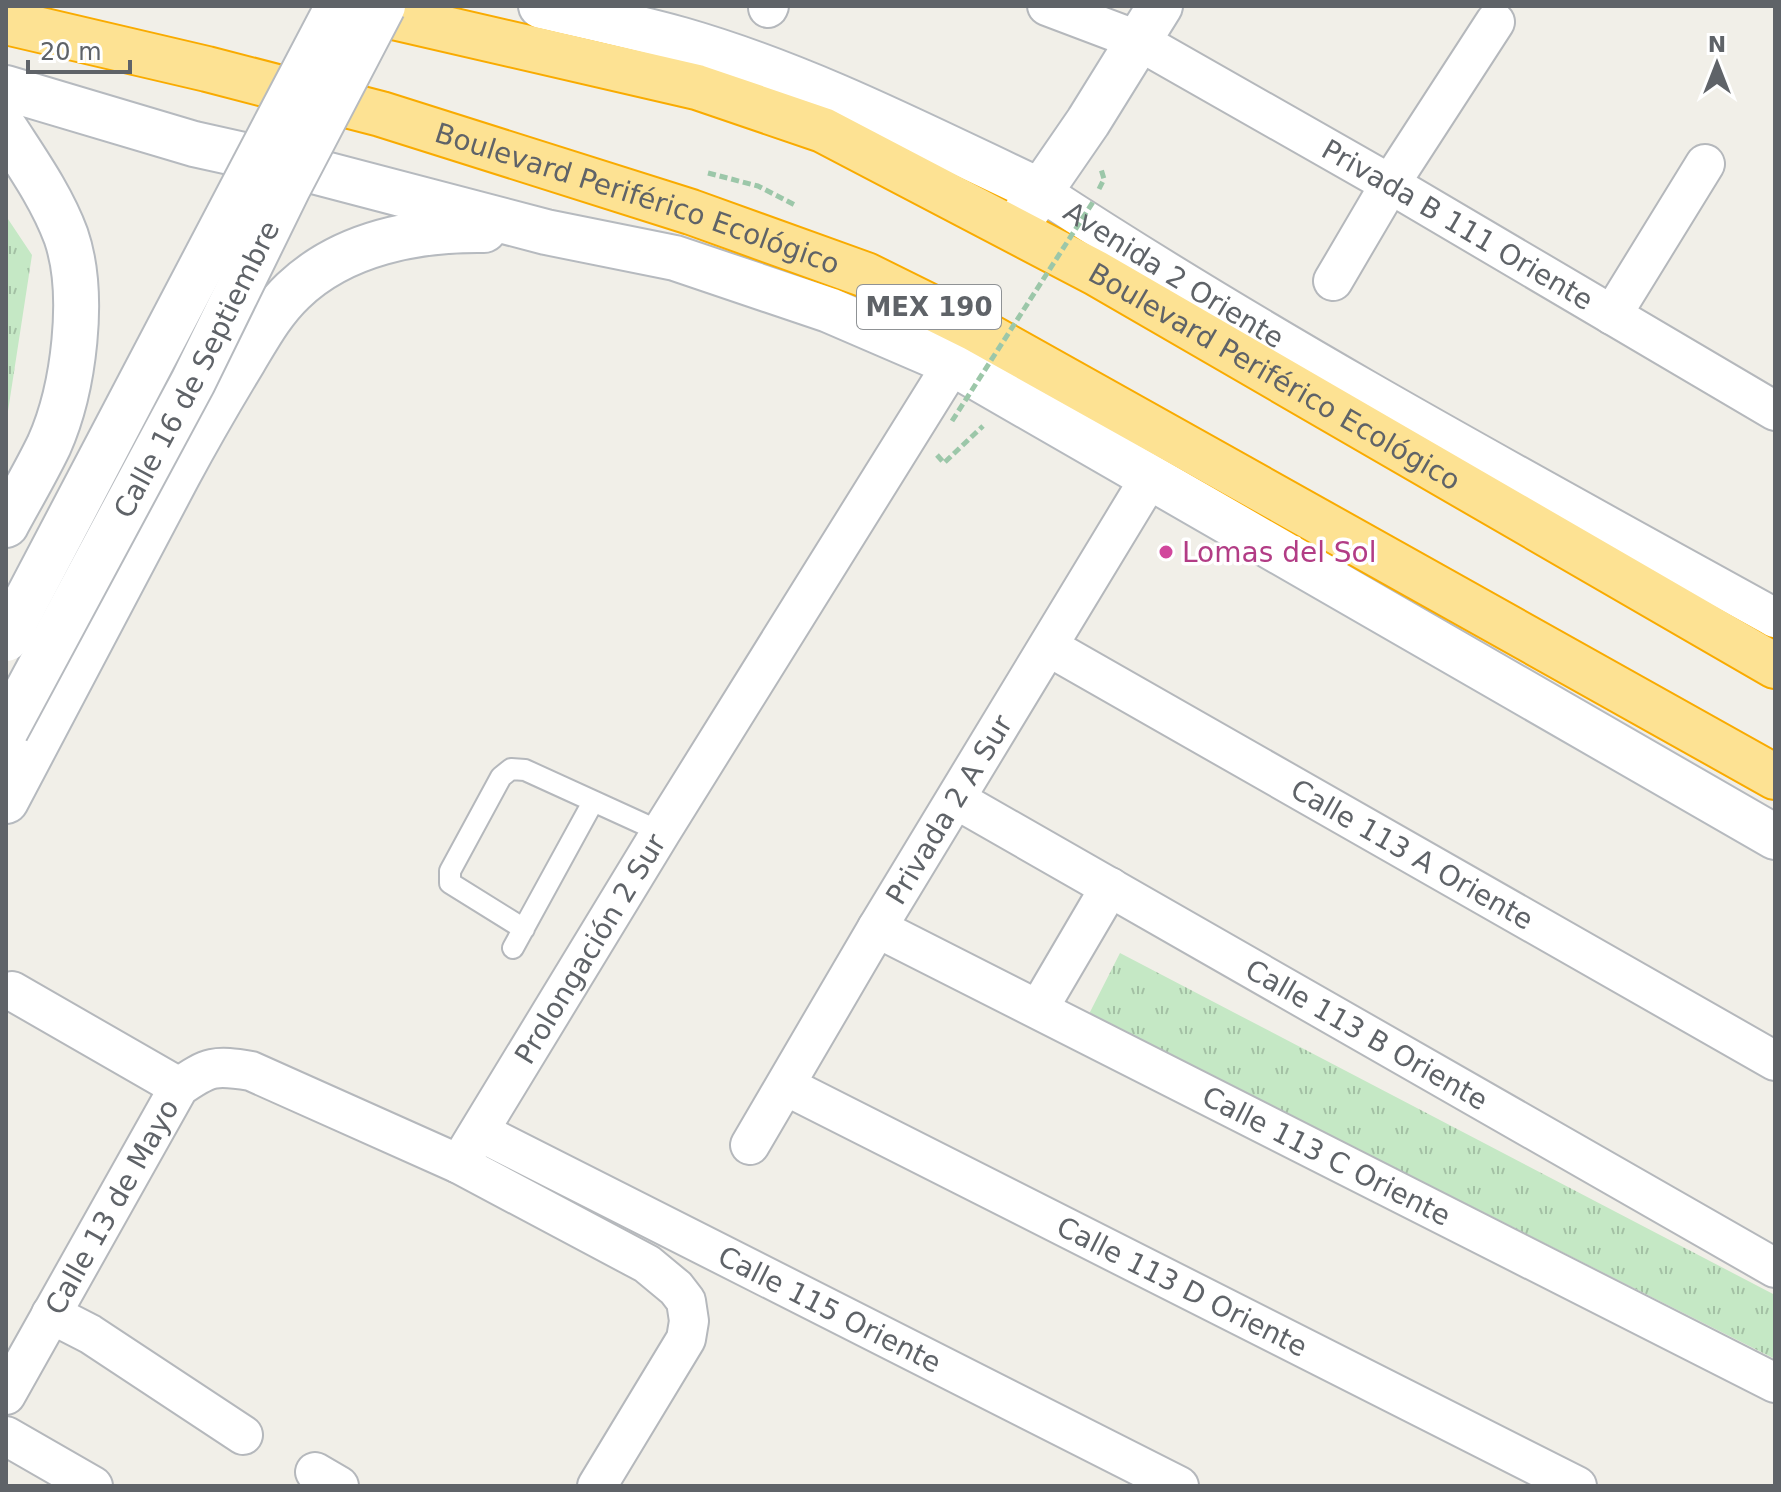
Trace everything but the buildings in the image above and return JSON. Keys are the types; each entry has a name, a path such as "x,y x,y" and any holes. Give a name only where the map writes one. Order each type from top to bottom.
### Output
{"highway":[{"name":"Boulevard Periférico Ecológico","path":"346,6 697,87 823,130 1096,273 1775,666"},
{"name":"Boulevard Periférico Ecológico","path":"6,22 381,114 691,212 866,275 964,346 1775,777"}],"main road":[{"name":"Calle 16 de Septiembre","path":"6,639 338,6"},
{"name":"Calle 16 de Septiembre","path":"6,730 193,382 288,188 383,6"},
{"name":"Avenida 2 Oriente","path":"541,6 684,41 802,83 901,123 1040,191"},
{"path":"656,6 684,41"},
{"path":"1013,231 1088,122 1148,23"},
{"path":"6,88 194,144 298,167 546,232 675,258 829,310 964,346 1151,476 1775,837"},
{"path":"6,130 46,193 66,238 75,292 73,364 62,403 50,443 6,525"},
{"path":"6,801 213,411 269,318 294,290 324,268 352,253 417,233 476,230 546,232"}],"street":[{"name":"Privada B 111 Oriente","path":"1047,6 1148,23 1390,184 1775,411"},
{"path":"1333,281 1390,184 1495,22"},
{"path":"1612,315 1705,164"},
{"name":"Avenida 2 Oriente","path":"1040,191 1128,249 1453,440 1775,618"},
{"name":"Prolongación 2 Sur","path":"459,1164 661,832 964,346"},
{"name":"Privada 2 A Sur","path":"750,1145 877,928 1151,476"},
{"name":"Calle 113 A Oriente","path":"1049,647 1775,1061"},
{"name":"Calle 113 B Oriente","path":"957,800 1775,1268"},
{"path":"1039,1008 1110,887"},
{"name":"Calle 113 C Oriente","path":"877,928 1775,1383"},
{"path":"12,991 179,1087"},
{"name":"Calle 13 de Mayo","path":"6,1395 179,1087 203,1070 225,1067 251,1071 459,1164"},
{"name":"Calle 113 D Oriente","path":"786,1086 1577,1486"},
{"name":"Calle 115 Oriente","path":"480,1132 1179,1486"},
{"path":"459,1164 647,1264 676,1288 686,1301 689,1321 686,1339 597,1486"},
{"path":"51,1314 90,1334 243,1435"},
{"path":"6,1436 93,1486"}],"lane":[{"path":"524,929 450,883 450,871 501,777 511,769 525,770 661,832"},
{"path":"513,948 593,802"}],"path":[{"path":"947,433 1093,202"},
{"path":"942,445 936,456 944,463 986,422"}],"green space":[{"path":"6,216 32,255 6,424"},
{"path":"1120,953 1775,1295 1775,1359 1089,1014"}],"place":[{"name":"Lomas del Sol","path":"1166,552"}]}
